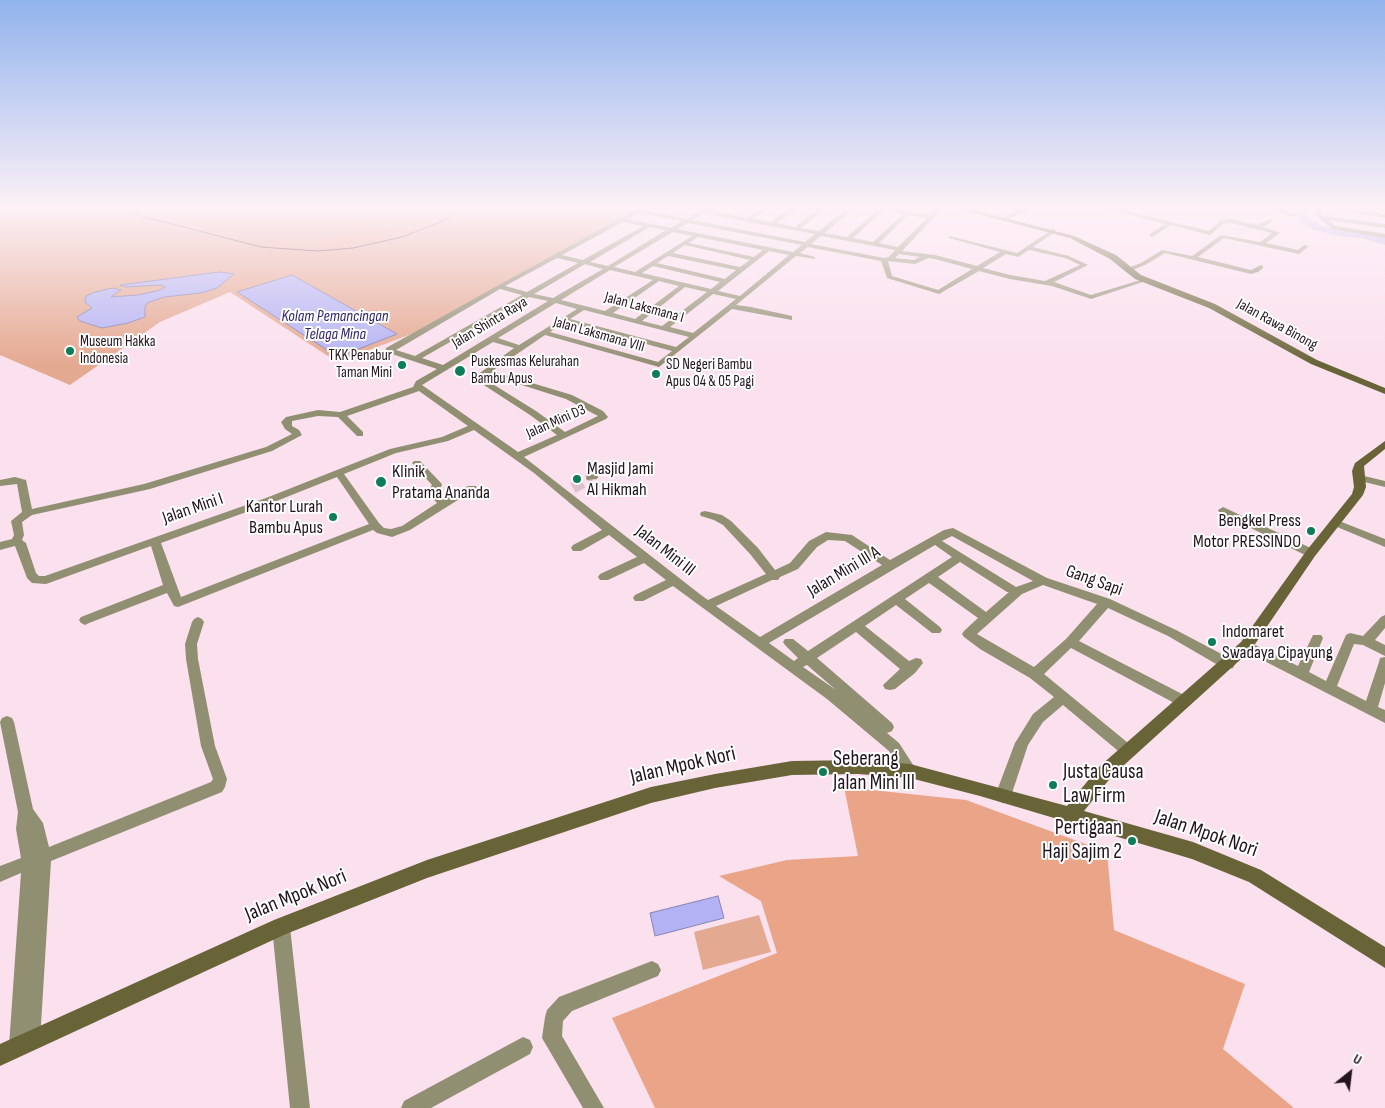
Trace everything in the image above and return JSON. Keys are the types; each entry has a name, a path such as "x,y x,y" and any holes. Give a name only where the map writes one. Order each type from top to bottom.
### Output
{"main road":[{"name":"Jalan Rawa Binong","path":"1115,261 1127,270 1146,280 1212,306 1314,362 1385,391"},
{"path":"1070,816 1106,771 1246,646 1311,553 1359,490 1359,465 1384,445"},
{"name":"Jalan Mpok Nori","path":"0,1055 282,927 436,866 652,796 715,781 792,768 858,767 910,771 1193,851 1237,868 1273,886 1385,958"}],"street":[{"path":"443,368 389,350 499,286 547,261"},
{"path":"579,261 741,298"},
{"name":"Jalan Shinta Raya","path":"443,368 621,261"},
{"path":"636,274 656,261"},
{"path":"700,261 740,269"},
{"path":"664,328 751,261"},
{"path":"565,320 678,350 788,261"},
{"path":"887,261 889,277 934,292 941,291 989,261"},
{"path":"897,261 918,261"},
{"path":"946,261 1022,280 1046,283 1091,297 1146,280"},
{"path":"1046,283 1085,265 1075,261"},
{"path":"1127,270 1146,261"},
{"path":"1204,261 1251,272 1261,267"},
{"path":"415,359 585,262"},
{"path":"651,264 726,281"},
{"path":"608,313 657,280"},
{"name":"Jalan Laksmana I","path":"499,286 695,336"},
{"path":"638,320 683,286"},
{"path":"731,306 790,318"},
{"path":"546,332 584,307"},
{"name":"Jalan Laksmana VIII","path":"488,372 500,361 546,332 659,365 678,350"},
{"path":"492,338 521,348"},
{"path":"0,546 16,542 19,534 16,521 28,513 146,487 269,449 297,435 296,432 288,427 286,422 296,417 318,412 341,415 420,388 417,386 418,383 443,368"},
{"path":"488,372 477,378 533,413 564,436"},
{"name":"Jalan Mini D3","path":"488,372 559,394 602,415 601,418 564,436 517,456"},
{"name":"Jalan Mini III","path":"420,388 474,427 569,490 579,512 610,530 707,605 794,667 875,729 894,747 910,771"},
{"path":"341,415 360,434"},
{"name":"Jalan Mini I","path":"16,542 20,544 31,575 36,580 46,580 270,500 400,449 445,440 474,427"},
{"path":"417,463 437,485 432,492 444,503"},
{"path":"338,472 375,525 381,531 392,533 406,528 444,503 472,488"},
{"path":"1360,478 1385,484"},
{"path":"0,483 15,480 22,482 28,513"},
{"path":"1223,510 1311,553"},
{"path":"705,514 718,517 727,523 754,551 774,577"},
{"path":"1334,522 1385,543"},
{"path":"155,541 170,587 178,603 375,525"},
{"path":"577,548 610,530"},
{"name":"Gang Sapi","path":"948,533 953,532 964,536 1042,581 1106,602 1172,633 1228,664"},
{"name":"Jalan Mini III A","path":"759,643 890,565 948,533"},
{"path":"707,605 774,577 794,566 813,544 826,536 848,538 890,565"},
{"path":"940,544 1011,589"},
{"path":"604,577 646,557"},
{"path":"794,667 960,557"},
{"path":"929,577 982,614"},
{"path":"639,598 675,580"},
{"path":"1042,581 1018,591 968,634 985,646 1035,674 1128,751"},
{"path":"85,620 170,587"},
{"path":"896,599 936,630"},
{"path":"1035,674 1070,642 1106,602"},
{"path":"1366,641 1385,620"},
{"path":"0,874 212,791 220,784 220,779 208,746 192,659 191,644 198,622"},
{"path":"856,626 913,666 890,685"},
{"path":"1329,689 1353,637 1366,641 1385,651"},
{"path":"1301,674 1316,638"},
{"path":"789,642 887,727"},
{"path":"1070,642 1183,701"},
{"path":"1246,646 1385,717"},
{"path":"1370,710 1385,662"},
{"path":"1003,796 1022,743 1038,718 1062,698"},
{"path":"8,722 26,812 24,829 37,858 24,1043"},
{"path":"282,927 300,1108"},
{"path":"594,1108 552,1038 554,1017 566,1004 652,970"},
{"path":"410,1108 523,1047"}],"shaded area":[{"path":"0,261 544,261 414,333 337,362 230,292 160,322 70,385 0,355"},
{"path":"844,787 966,800 1107,852 1114,930 1245,984 1223,1049 1294,1108 655,1108 612,1018 777,953 761,901 719,876 787,860 858,856"},
{"path":"759,915 771,952 703,970 694,932"}],"water":[{"path":"220,272 234,274 217,288 201,293 164,297 147,303 145,317 128,323 102,328 80,321 77,317 92,308 85,302 86,296 95,292 113,288 121,290 111,297 138,295 165,287 161,285 126,287 120,285"},
{"name":"Kolam Pemancingan Telaga Mina","path":"292,275 397,334 338,357 237,292"},
{"path":"718,896 724,918 655,936 650,913"}],"tunnel":[{"path":"573,488 591,478"}],"place":[{"name":"Museum Hakka Indonesia","path":"70,351"},
{"name":"TKK Penabur Taman Mini","path":"402,365"},
{"name":"Puskesmas Kelurahan Bambu Apus","path":"460,371"},
{"name":"SD Negeri Bambu Apus 04 & 05 Pagi","path":"656,374"},
{"name":"Masjid Jami Al Hikmah","path":"577,479"},
{"name":"Klinik Pratama Ananda","path":"381,482"},
{"name":"Kantor Lurah Bambu Apus","path":"333,517"},
{"name":"Bengkel Press Motor PRESSINDO","path":"1311,531"},
{"name":"Indomaret Swadaya Cipayung","path":"1212,642"},
{"name":"Seberang Jalan Mini III","path":"823,772"},
{"name":"Justa Causa Law Firm","path":"1053,785"},
{"name":"Pertigaan Haji Sajim 2","path":"1132,841"}]}
